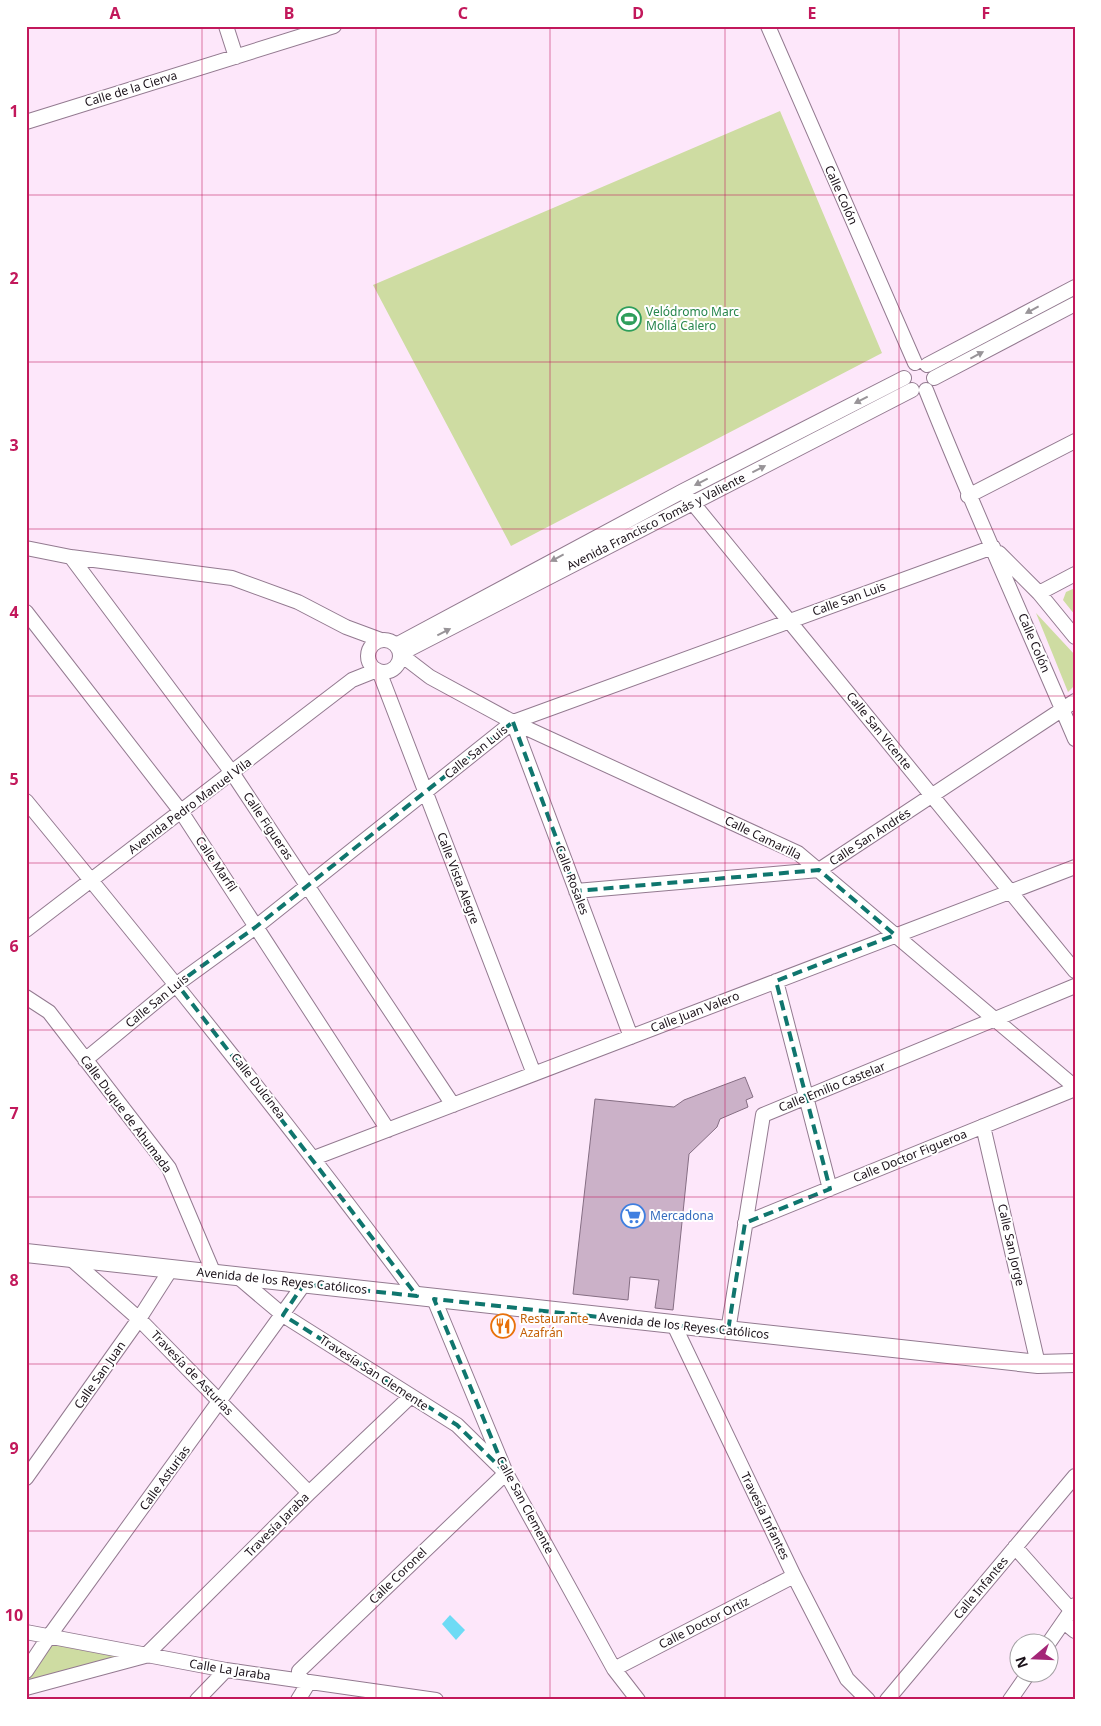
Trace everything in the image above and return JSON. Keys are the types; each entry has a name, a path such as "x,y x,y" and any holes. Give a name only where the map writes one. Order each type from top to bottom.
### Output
{"street":[{"path":"226,26 236,57"},
{"name":"Calle de la Cierva","path":"26,122 334,26"},
{"name":"Calle Colón","path":"768,26 921,364"},
{"path":"1075,287 921,364 907,369 904,378 905,383 912,390 919,392 930,384 1075,304"},
{"path":"921,364 932,371 930,384"},
{"name":"Avenida Francisco Tomás y Valiente","path":"398,650 683,492 904,378"},
{"name":"Calle Colón","path":"930,384 968,496 993,547 1075,738"},
{"name":"Avenida Francisco Tomás y Valiente","path":"398,650 692,504 912,390"},
{"path":"968,496 1075,441"},
{"name":"Calle San Vicente","path":"683,492 1075,970"},
{"name":"Calle Colón","path":"993,547 1039,593 1075,637"},
{"name":"Calle San Luis","path":"85,1060 178,984 257,926 513,722 993,547"},
{"path":"26,548 71,557 232,578 298,602 346,627 381,640 398,650 398,664 383,673 371,665 368,656 346,627"},
{"name":"Calle Figueras","path":"71,557 233,774 453,1105"},
{"path":"1039,593 1075,574"},
{"name":"Calle Marfil","path":"26,612 182,813 388,1130"},
{"path":"368,656 372,646 381,640"},
{"name":"Calle Camarilla","path":"398,650 430,677 513,722 798,853 1075,1088"},
{"name":"Avenida Pedro Manuel Vila","path":"26,930 233,774 352,680 368,656"},
{"name":"Calle Camarilla","path":"383,673 430,677"},
{"name":"Avenida Pedro Manuel Vila","path":"352,680 383,673"},
{"name":"Calle Vista Alegre","path":"383,673 425,793 534,1074"},
{"name":"Calle San Andrés","path":"576,891 819,870 1075,702"},
{"name":"Calle Rosales","path":"513,722 631,1037"},
{"name":"Calle Dulcinea","path":"26,801 178,984 426,1298"},
{"name":"Calle Juan Valero","path":"314,1158 1075,867"},
{"path":"776,981 830,1189"},
{"name":"Calle Emilio Castelar","path":"728,1331 764,1115 1075,986"},
{"name":"Calle Duque de Ahumada","path":"26,996 49,1012 169,1168 214,1274"},
{"name":"Calle Doctor Figueroa","path":"746,1224 1075,1088"},
{"name":"Calle San Jorge","path":"983,1126 1038,1364"},
{"name":"Avenida de los Reyes Católicos","path":"26,1252 728,1331 1038,1364 1075,1364"},
{"name":"Travesía de Asturias","path":"70,1258 139,1319 309,1493"},
{"name":"Calle San Juan","path":"26,1478 139,1319 170,1269"},
{"name":"Travesía San Clemente","path":"238,1277 283,1315 456,1425 506,1473"},
{"name":"Calle Asturias","path":"26,1671 50,1635 220,1404 304,1284"},
{"name":"Calle San Clemente","path":"426,1298 506,1473 614,1669 638,1700"},
{"name":"Travesía Infantes","path":"674,1325 794,1576 847,1679 868,1700"},
{"name":"Travesía Jaraba","path":"146,1656 309,1493 411,1396"},
{"name":"Calle Coronel","path":"298,1700 305,1682 299,1670 506,1473"},
{"name":"Calle Infantes","path":"887,1700 1075,1476"},
{"path":"1015,1547 1070,1612 1075,1630"},
{"name":"Calle Doctor Ortiz","path":"614,1669 794,1576"},
{"path":"1055,1634 1070,1612"},
{"name":"Calle La Jaraba","path":"26,1632 50,1635 146,1656 226,1670 436,1700"},
{"path":"26,1688 146,1656"},
{"path":"197,1700 226,1670"},
{"path":"1010,1700 1021,1684"}],"highlighted area":[{"path":"513,722 576,891 819,870 895,935 776,981 830,1189 745,1223 728,1331 434,1299 506,1473 457,1425 283,1315 304,1284 417,1296 177,984 257,926"}],"green space":[{"name":"Velódromo Marc Mollá Calero","path":"780,111 882,353 511,546 373,285"},
{"path":"1075,588 1075,615 1063,600 1066,592"},
{"path":"1036,613 1075,655 1075,685 1068,692"},
{"path":"50,1635 145,1656 26,1688 26,1671"}],"water":[{"path":"450,1615 465,1630 456,1640 442,1624"}],"building":[{"name":"Mercadona","path":"745,1077 753,1097 746,1100 748,1107 720,1119 717,1127 689,1154 673,1310 655,1308 659,1280 630,1277 628,1300 573,1294 595,1099 674,1107 684,1100"}],"place":[{"name":"Velódromo Marc Mollá Calero","path":"629,319"},
{"name":"Mercadona","path":"633,1216"},
{"name":"Restaurante Azafrán","path":"503,1326"}]}
